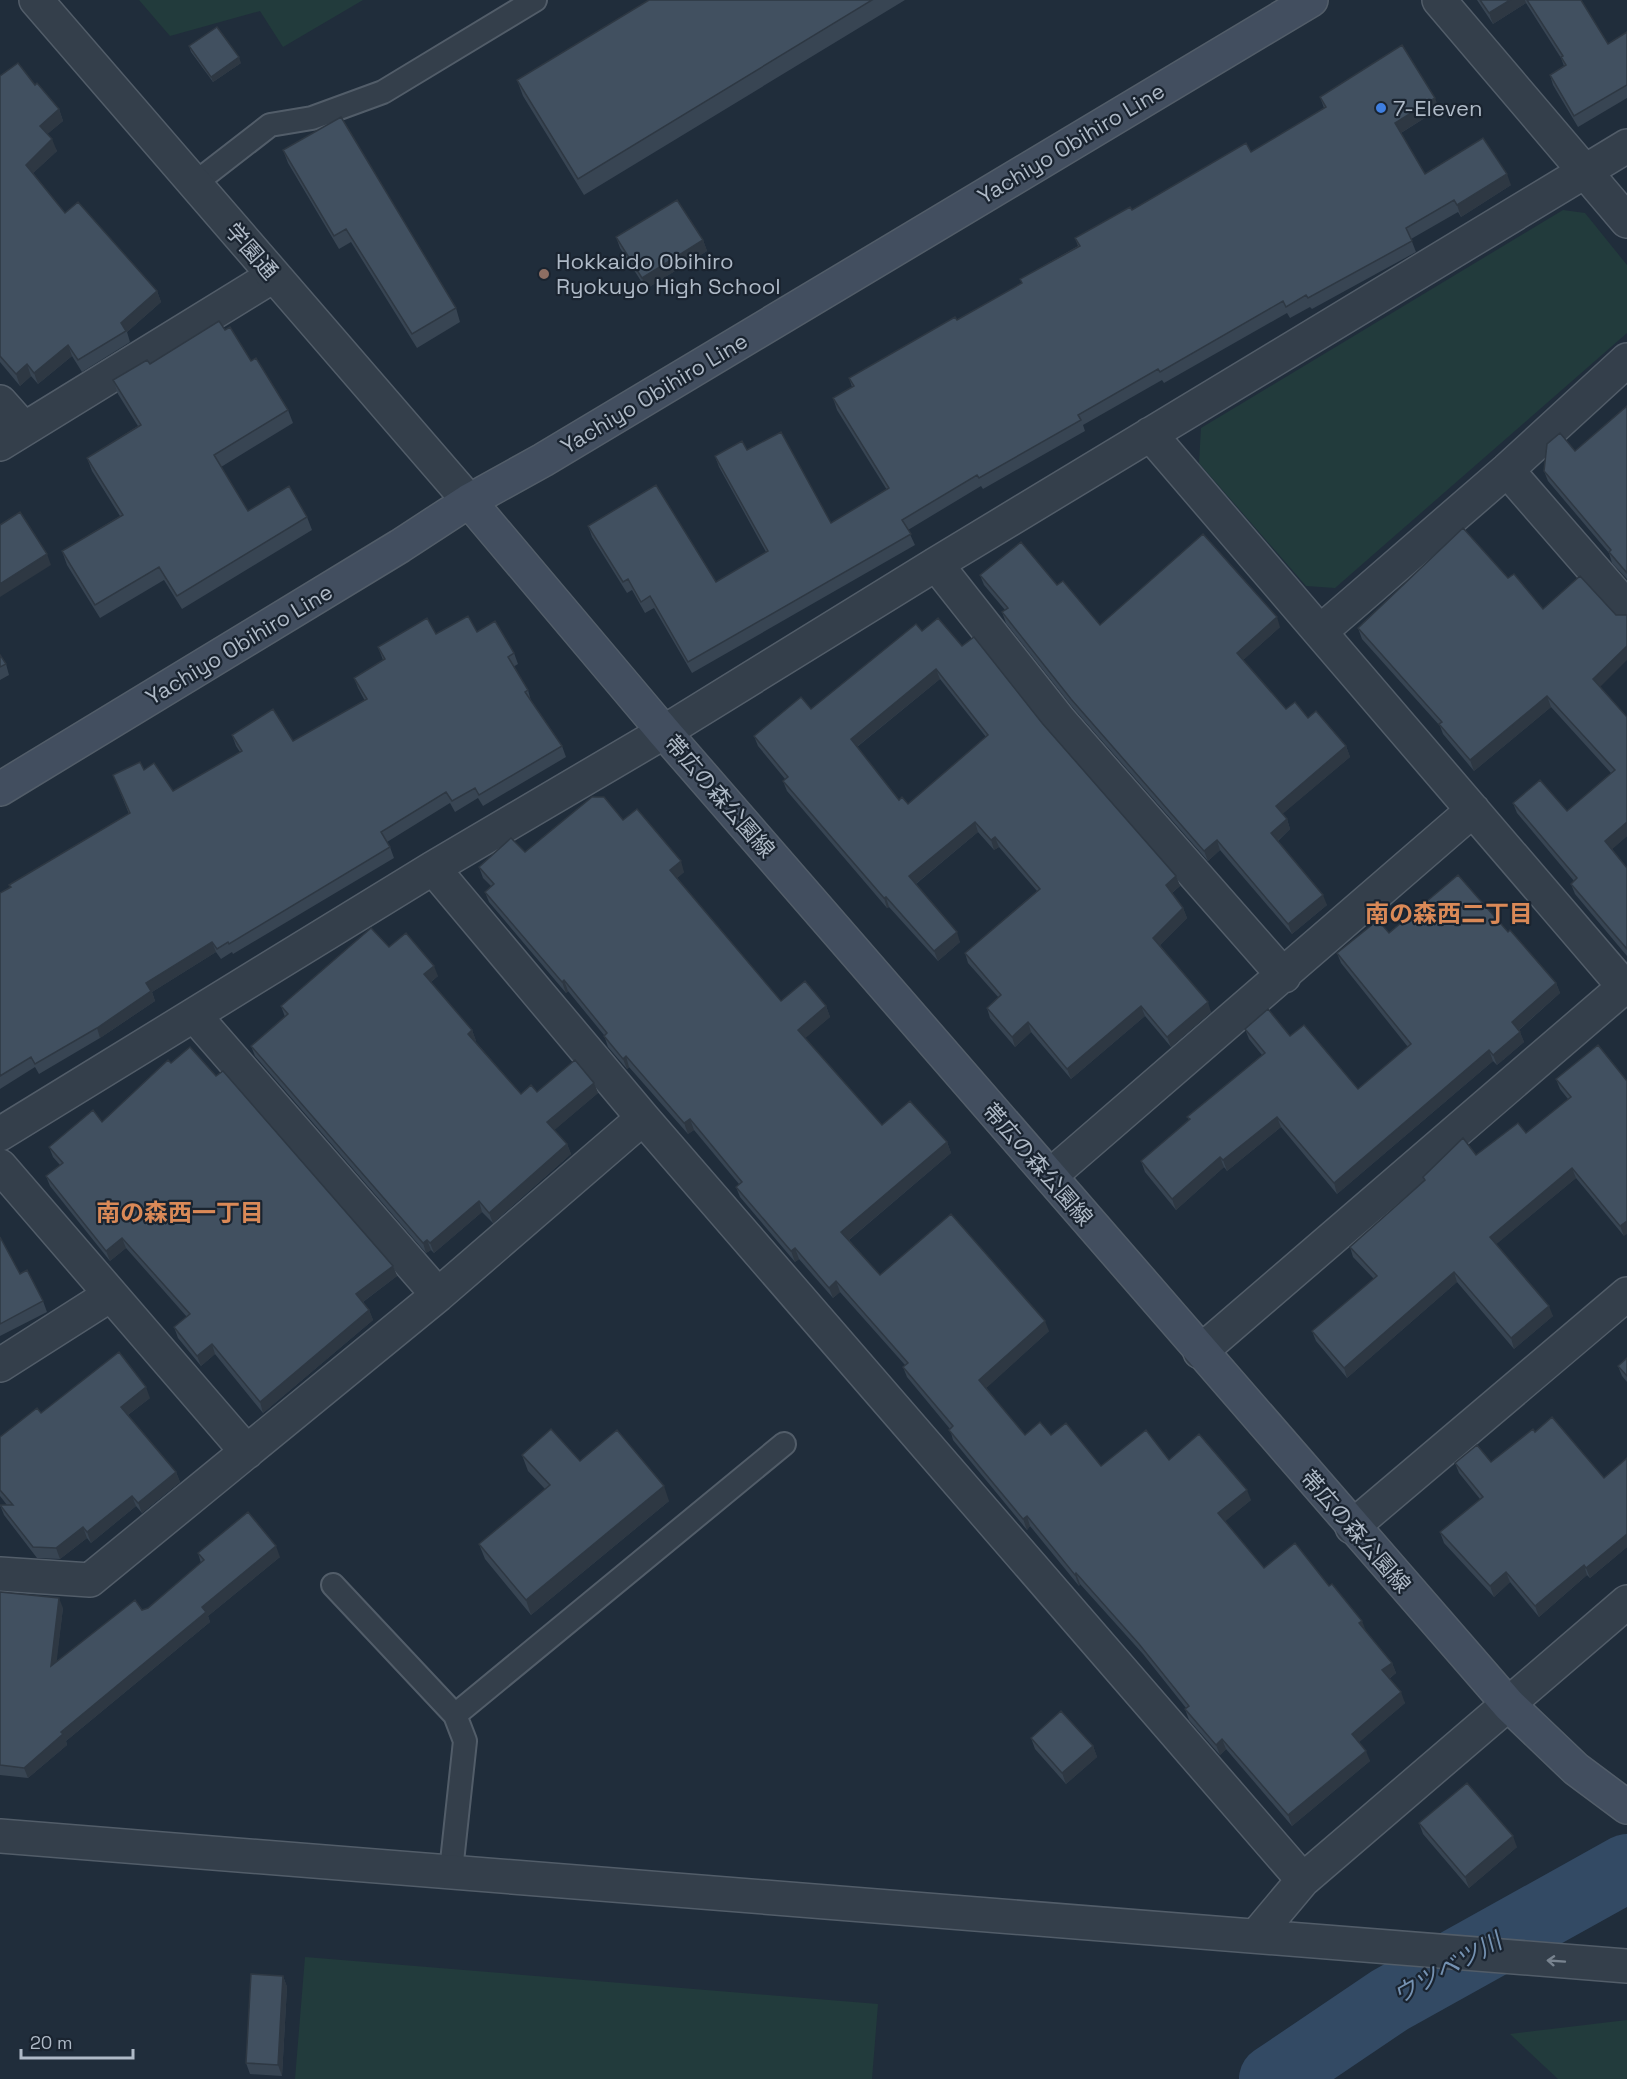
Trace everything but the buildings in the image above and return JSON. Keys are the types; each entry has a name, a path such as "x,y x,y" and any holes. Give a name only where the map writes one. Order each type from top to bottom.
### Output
{"main road":[{"name":"Yachiyo Obihiro Line","path":"0,789 400,546 469,501 543,460 1311,0"},
{"name":"帯広の森公園線","path":"469,501 664,732 1200,1352 1509,1705 1576,1769 1627,1807"}],"street":[{"name":"学園通","path":"36,0 469,501"},
{"path":"1438,0 1627,221"},
{"path":"0,1134 433,868 664,732 936,564 1627,146"},
{"path":"0,402 12,436 273,276"},
{"path":"1320,632 1507,470 1627,360"},
{"path":"1150,434 1626,988 1200,1352"},
{"path":"1507,470 1627,608"},
{"path":"936,564 1060,721 1284,976"},
{"path":"1050,1176 1284,976 1473,810"},
{"path":"433,868 643,1118 1303,1880"},
{"path":"194,1015 438,1295"},
{"path":"0,1574 90,1580 438,1295 643,1118"},
{"path":"0,1167 247,1452"},
{"path":"1353,1527 1627,1294"},
{"path":"0,1365 110,1295"},
{"path":"1256,1936 1303,1880 1627,1602"},
{"path":"0,1836 1256,1936 1360,1947 1621,1966"}],"lane":[{"path":"194,184 270,125 312,118 383,92 535,0"},
{"path":"455,1715 784,1444"},
{"path":"333,1585 455,1715 465,1741 451,1872"}],"green space":[{"path":"139,0 363,0 283,47 260,11 170,36"},
{"path":"1563,210 1585,213 1627,265 1627,333 1335,588 1306,586 1199,463 1201,428"},
{"path":"305,1957 878,2004 872,2079 295,2079"},
{"path":"1627,2020 1627,2079 1558,2079 1510,2034"}],"waterway":[{"name":"ウツベツ川","path":"1273,2079 1390,2000 1627,1868"},
{"path":"1308,2057 1328,2079"}],"place":[{"name":"7-Eleven","path":"1381,108"},
{"name":"Hokkaido Obihiro Ryokuyo High School","path":"544,274"}],"district":[{"name":"南の森西二丁目","path":"1449,913"},
{"name":"南の森西一丁目","path":"180,1212"}]}
